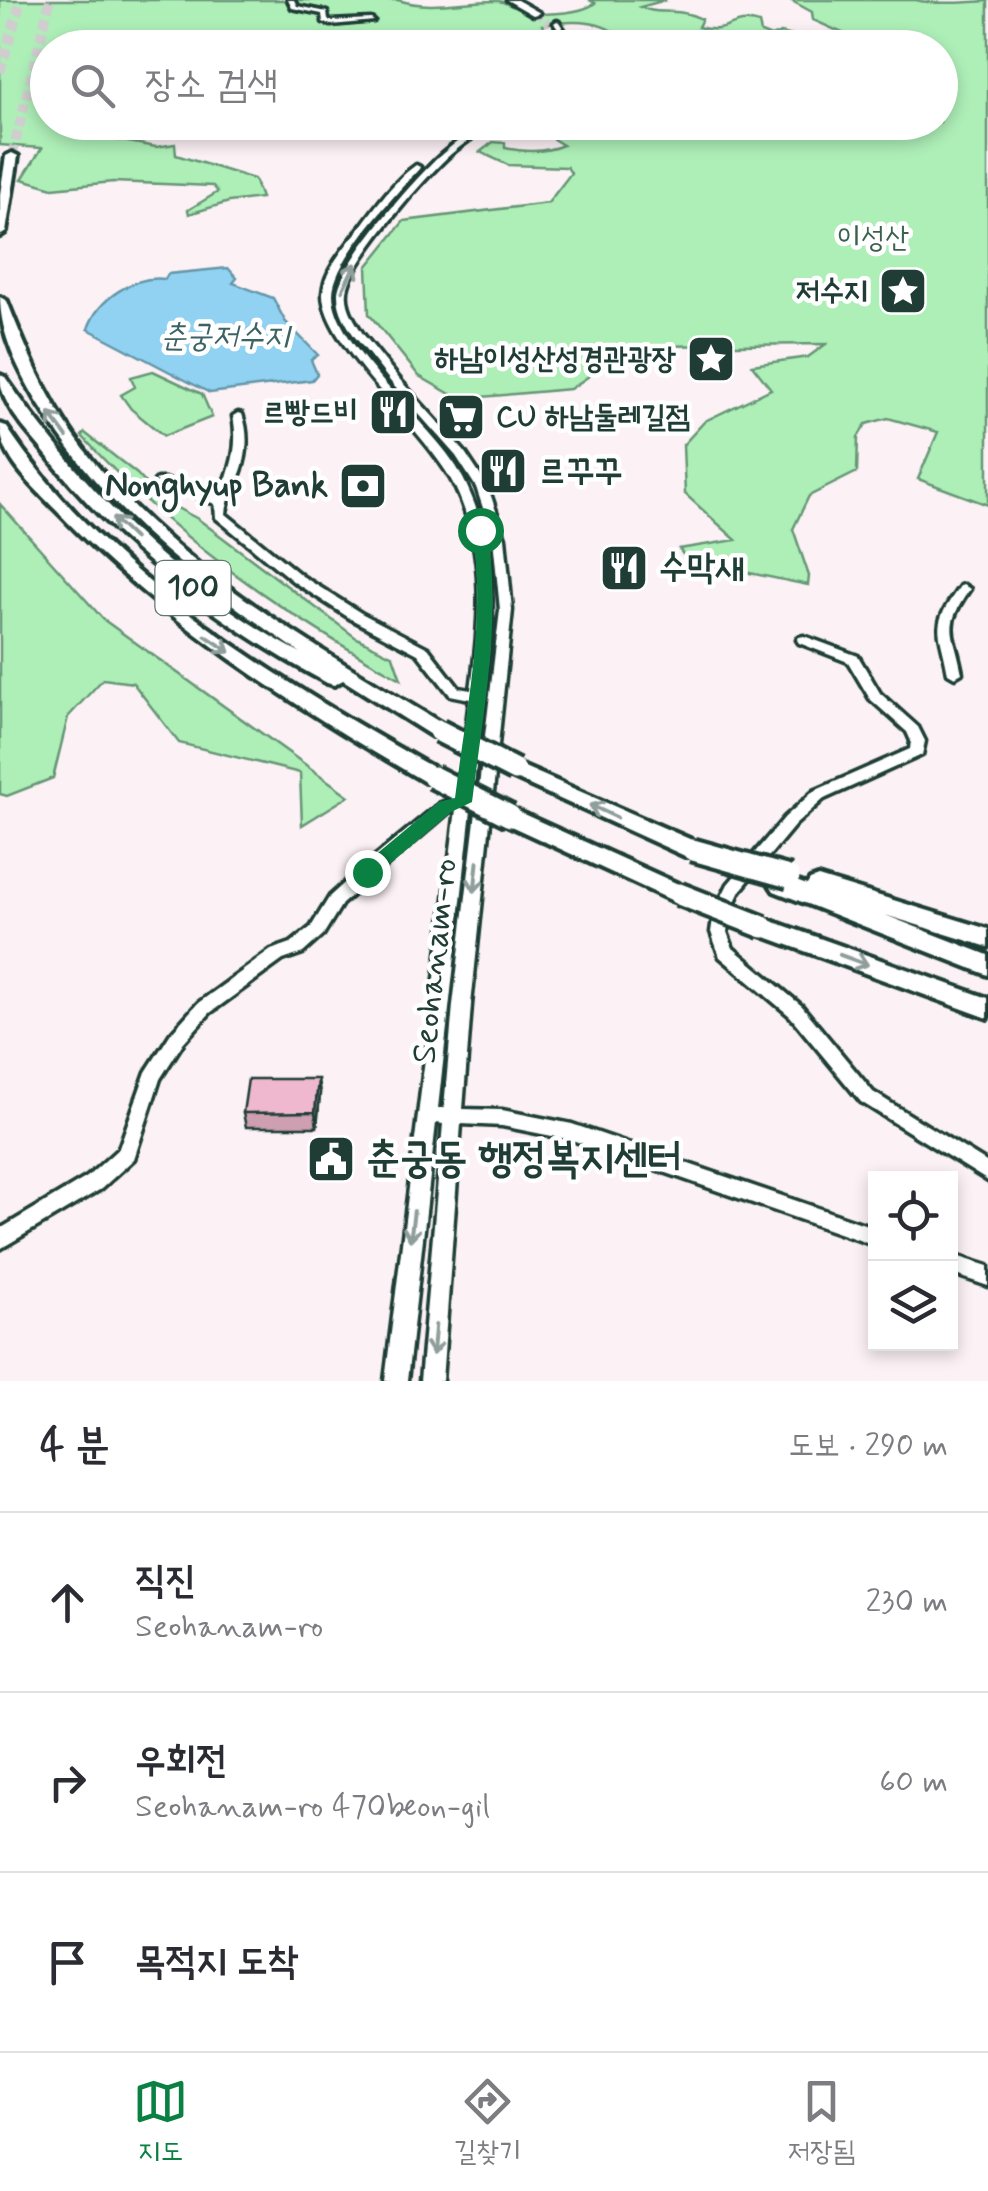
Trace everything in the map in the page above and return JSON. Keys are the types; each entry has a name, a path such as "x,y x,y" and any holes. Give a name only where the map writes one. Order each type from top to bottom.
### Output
{"highway":[{"path":"0,232 12,156"},
{"name":"100","path":"0,300 16,353 50,416 92,470 138,518 256,614 439,731"},
{"name":"100","path":"0,380 31,431 76,482 181,580 302,664 515,770 693,850 786,881 988,965"},
{"name":"100","path":"0,429 59,504 184,621 318,712 510,816 679,894 988,1008"},
{"path":"786,881 988,938"}],"main road":[{"path":"510,0 540,12 521,0"}],"street":[{"path":"291,0 294,7 324,13 325,21 331,23 371,20"},
{"name":"Seohanam-ro","path":"396,1381 486,621 486,570 474,516 448,462 344,337 329,308 328,290 344,258 419,164 452,140"},
{"name":"Seohanam-ro","path":"431,1381 452,1116 506,610 505,570 494,519 482,488 466,462 356,333 342,298 348,273 424,171 463,140"},
{"path":"238,416 242,448 232,481 219,502 220,514 252,544 356,616 423,651 455,692 476,694"},
{"path":"161,482 219,502"},
{"path":"955,673 944,615 964,589"},
{"path":"804,640 853,659 875,696 913,730 917,752 819,794 790,821 734,888 722,912 718,932 726,952 796,1011 867,1097 912,1129 988,1173"},
{"path":"0,1240 94,1183 126,1153 152,1077 177,1038 204,1008 277,954 297,948 318,931 336,900 367,872 445,807 463,802"},
{"path":"426,1116 502,1118 572,1132 868,1234"},
{"path":"958,1266 988,1276"}],"green space":[{"name":"이성산","path":"0,0 398,0 436,5 499,1 535,14 583,9 595,3 589,0 666,0 640,7 693,15 702,19 698,27 717,29 749,22 759,24 760,30 610,30 590,23 566,22 542,25 545,30 30,30 30,140 118,140 156,147 175,144 176,155 254,179 261,198 229,202 189,214 188,210 218,192 213,186 113,182 53,188 22,179 42,148 0,145"},
{"name":"이성산","path":"790,0 988,1 988,505 918,479 938,432 888,418 866,424 858,437 857,472 809,496 793,529 809,576 808,585 687,560 679,549 736,540 685,494 683,445 705,421 771,389 752,365 808,357 826,344 654,346 620,355 570,389 459,399 419,376 369,314 367,267 404,221 548,203 571,173 567,167 508,165 480,152 493,142 527,151 563,145 555,140 958,140 958,30 836,30 813,20 812,12"},
{"path":"153,371 202,394 212,417 164,436 131,409 121,395 135,387 131,377"},
{"path":"85,433 137,474 160,499 198,519 355,637 393,656 401,679 313,628 231,571 154,508 82,436"},
{"path":"0,504 104,620 349,796 302,825 300,773 179,743 133,683 103,679 68,717 53,778 7,796 0,794"}],"water":[{"name":"춘궁저수지","path":"228,268 237,278 233,283 273,298 285,321 318,355 311,360 317,374 312,380 210,393 88,329 100,308 130,285 165,279 168,274"}],"building":[{"path":"248,1079 318,1079 315,1112 243,1113"}],"tunnel":[{"path":"0,72 21,0"},
{"path":"43,30 50,0"},
{"path":"536,13 549,24"},
{"path":"12,156 30,82"}],"place":[{"name":"저수지","path":"903,291"},
{"name":"하남이성산성경관광장","path":"711,359"},
{"name":"르빵드비","path":"393,412"},
{"name":"CU 하남둘레길점","path":"461,417"},
{"name":"르꾸꾸","path":"503,471"},
{"name":"Nonghyup Bank","path":"363,486"},
{"name":"수막새","path":"624,568"},
{"name":"춘궁동 행정복지센터","path":"331,1159"}],"route":[{"path":"367,872 445,807 463,802 486,621 486,570 480,530"}]}
